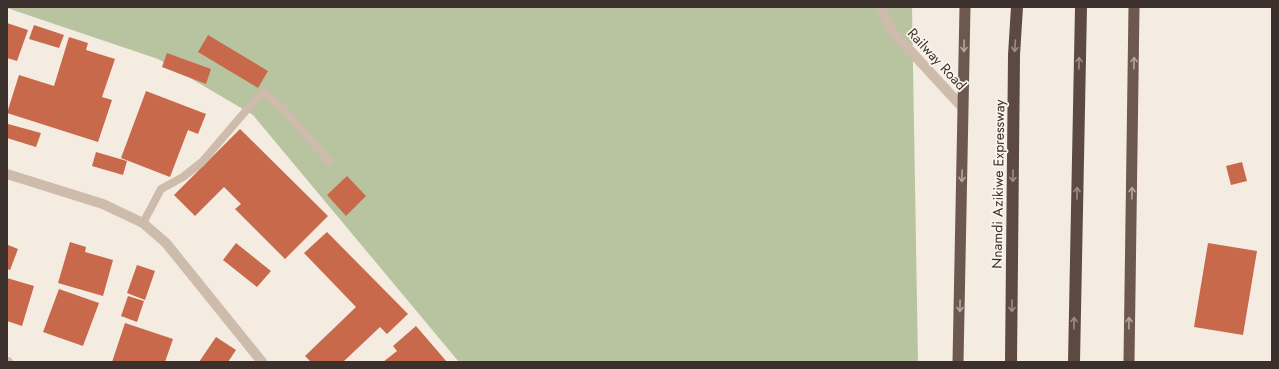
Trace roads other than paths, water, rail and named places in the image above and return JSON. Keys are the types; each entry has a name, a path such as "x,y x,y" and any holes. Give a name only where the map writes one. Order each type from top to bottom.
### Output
{"highway":[{"path":"958,362 965,7"},
{"name":"Nnamdi Azikiwe Expressway","path":"1011,362 1014,55 1017,7"},
{"path":"1074,362 1081,7"},
{"path":"1129,362 1134,7"}],"street":[{"name":"Railway Road","path":"881,7 893,32 963,108"},
{"path":"7,174 103,204 143,223 166,243 262,362"}],"lane":[{"path":"143,223 161,189 183,177 202,162 255,100 264,92 283,109 329,161"}]}
